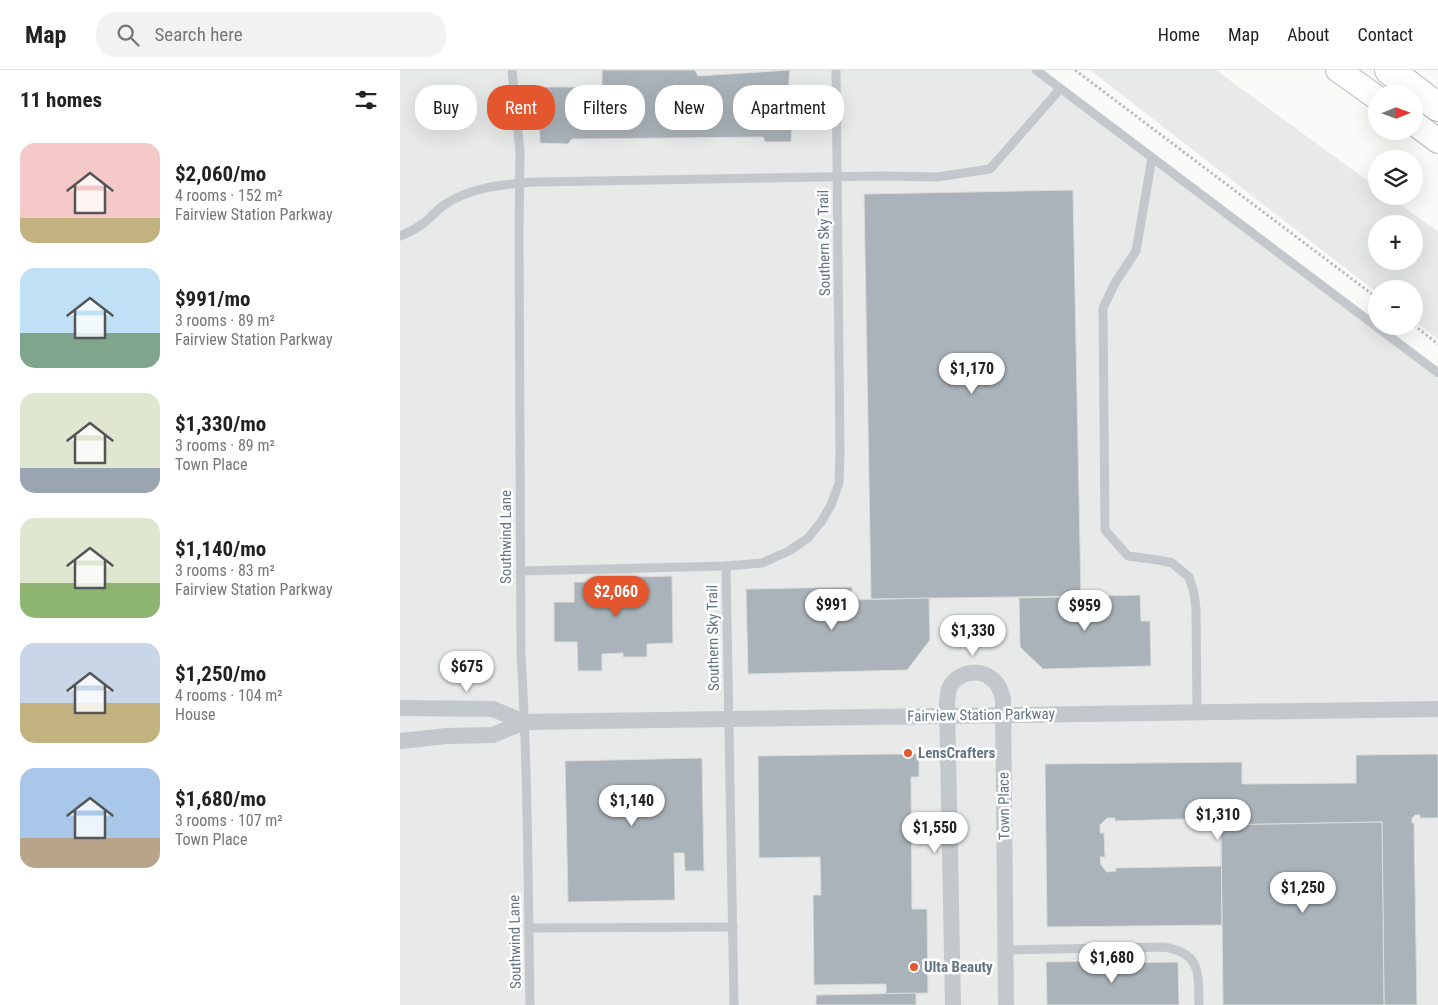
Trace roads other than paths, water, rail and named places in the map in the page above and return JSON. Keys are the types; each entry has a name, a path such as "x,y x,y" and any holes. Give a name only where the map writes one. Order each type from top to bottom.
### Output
{"highway":[{"path":"1389,70 1438,107"}],"main road":[{"path":"1338,70 1368,91"},
{"path":"1423,130 1438,141"}],"street":[{"name":"Town Place","path":"953,1005 947,701 949,689 957,679 968,673 980,673 992,678 1000,688 1003,699 1006,1005"},
{"name":"Fairview Station Parkway","path":"400,708 492,708 524,722"},
{"name":"Fairview Station Parkway","path":"400,741 447,736 493,735 524,722 1438,709"}],"lane":[{"name":"Southwind Lane","path":"512,70 519,131 521,655 530,1005"},
{"name":"Southern Sky Trail","path":"734,1005 726,566 762,563 789,551 808,538 831,506 839,483 836,70"},
{"path":"1036,70 1438,373"},
{"path":"400,236 423,223 443,205 462,194 520,183 937,177 990,169 1060,89"},
{"path":"1152,158 1136,251 1115,283 1103,308 1106,530 1128,556 1172,563 1189,577 1196,608 1197,712"},
{"path":"520,571 726,566"},
{"path":"529,928 733,926"},
{"path":"1006,950 1164,947 1178,949 1187,954 1194,964 1198,978 1198,1005"}],"place":[{"name":"LensCrafters","path":"908,753"},
{"name":"Ulta Beauty","path":"914,967"}]}
